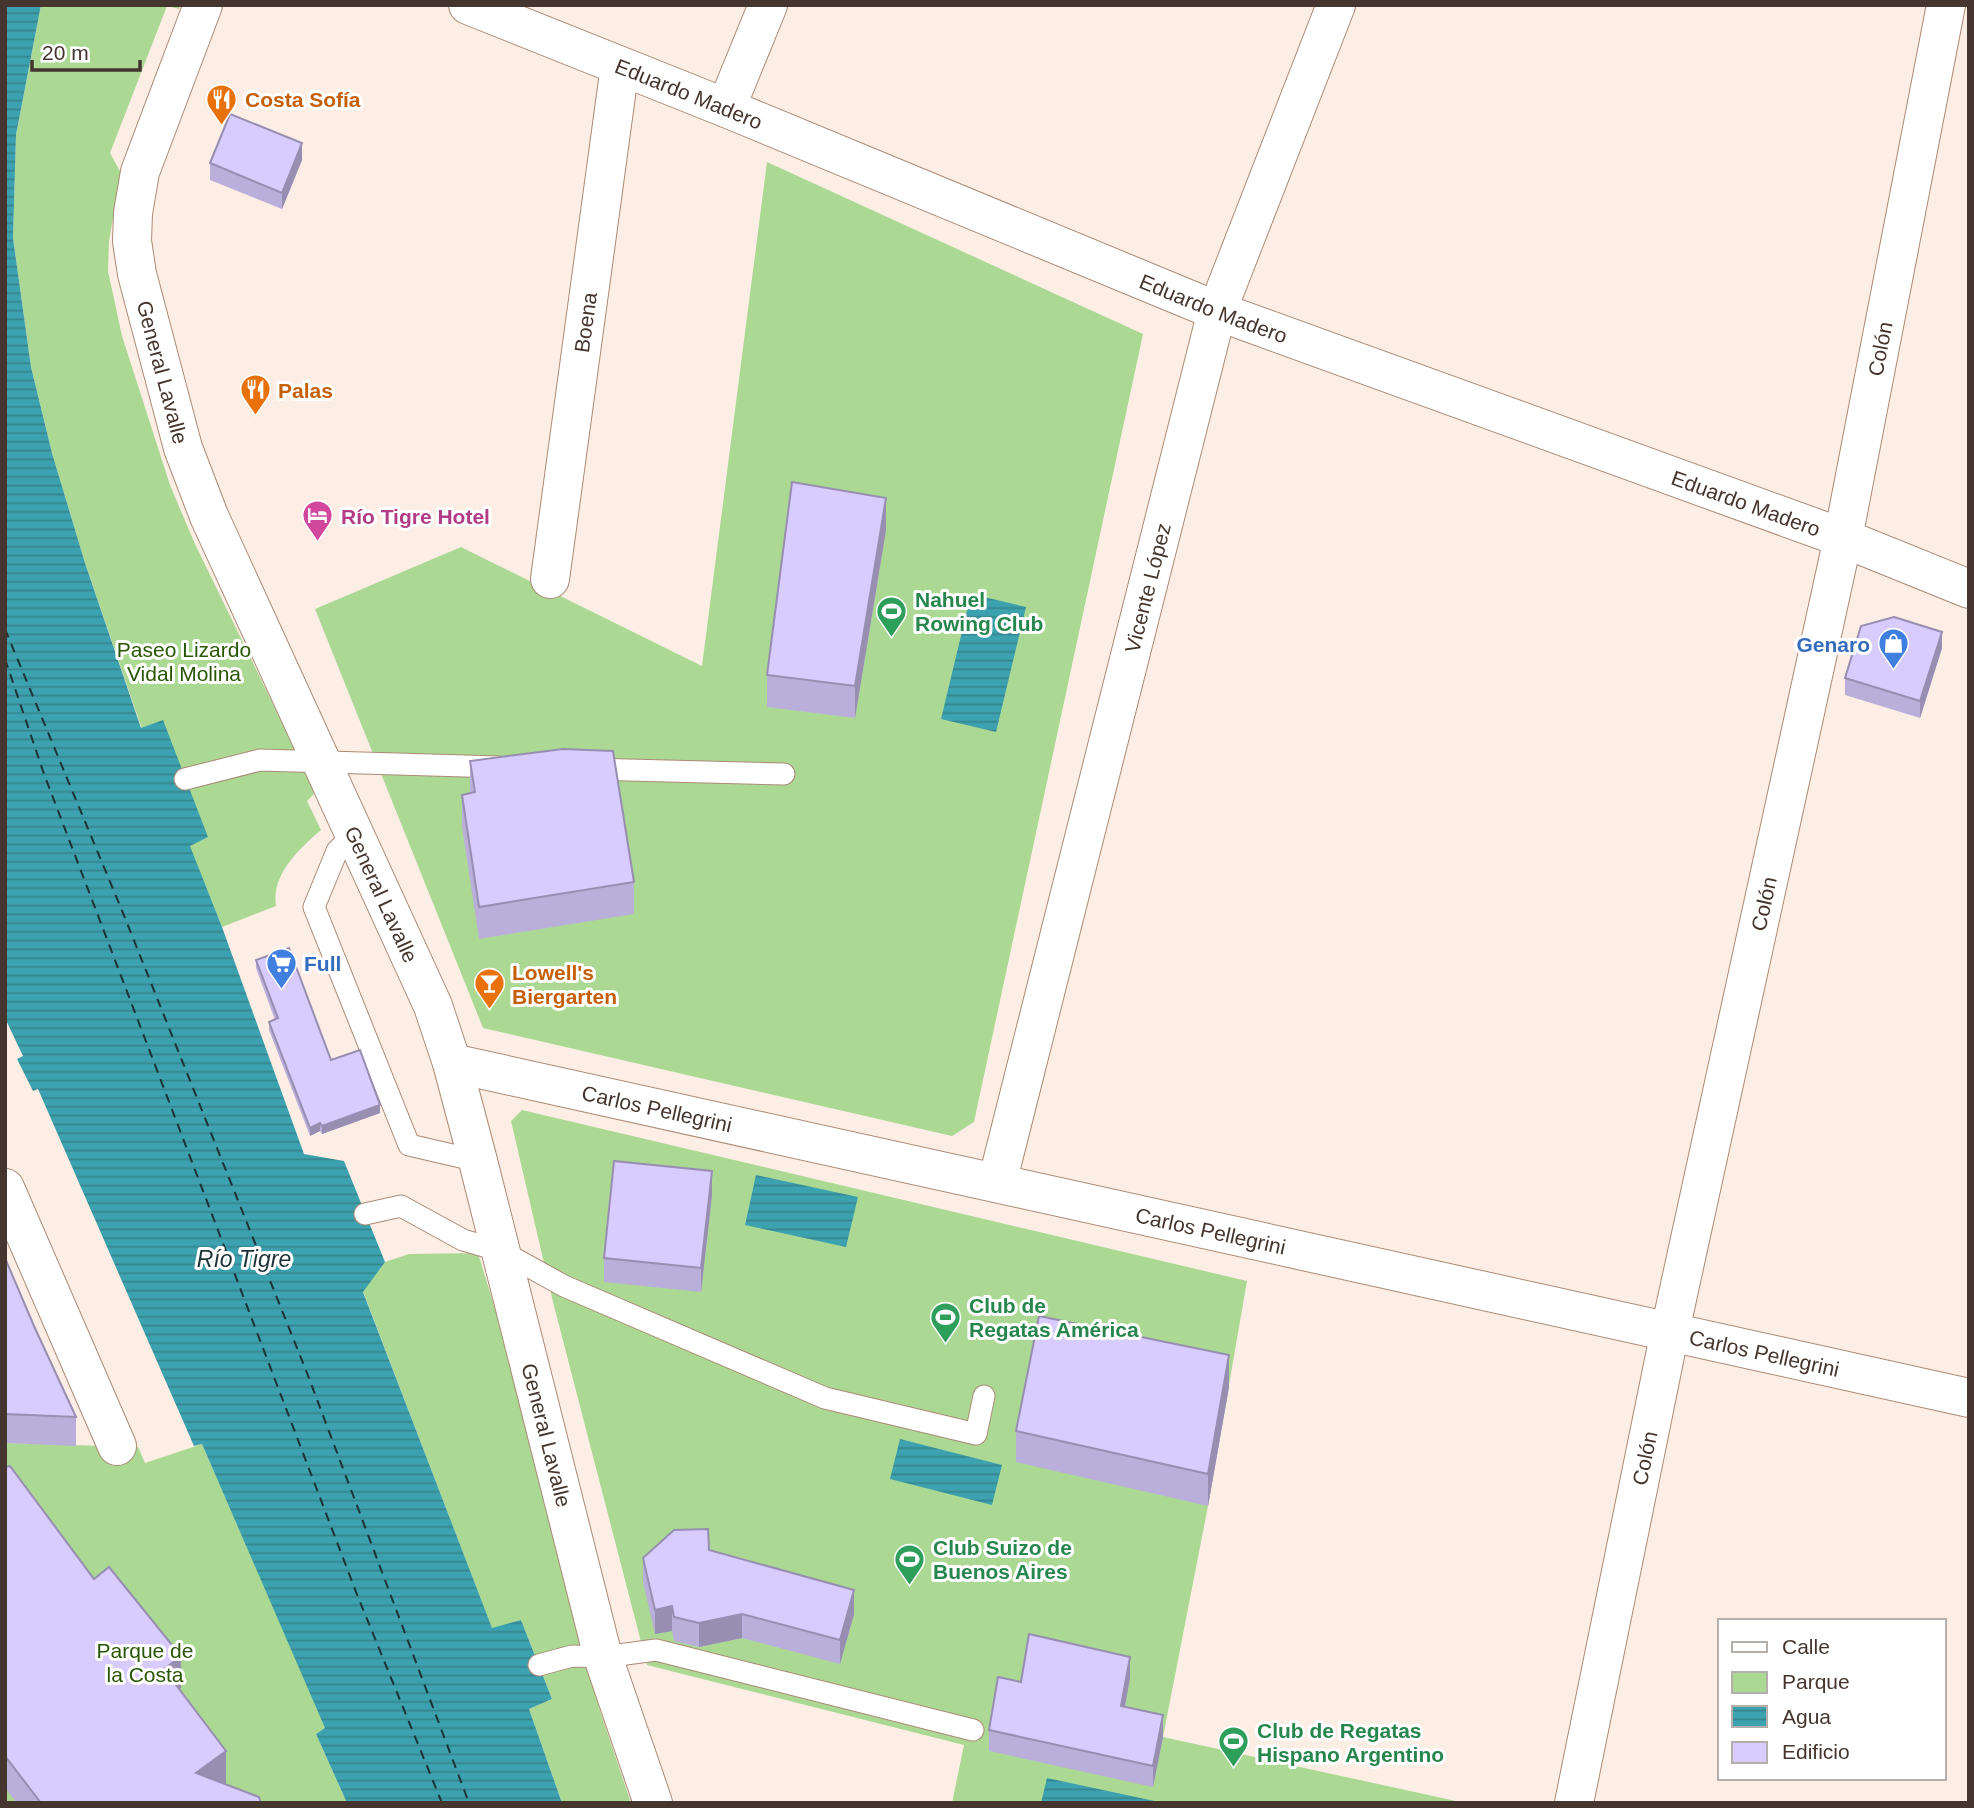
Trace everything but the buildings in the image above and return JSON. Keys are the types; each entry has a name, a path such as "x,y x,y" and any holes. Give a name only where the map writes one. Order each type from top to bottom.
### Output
{"street":[{"name":"General Lavalle","path":"203,5 140,172 133,213 137,274 187,458 209,516 433,1006 452,1063 478,1161 603,1657 653,1803"},
{"name":"Eduardo Madero","path":"468,5 726,108 1217,311 1843,538 1969,589"},
{"path":"726,108 768,5"},
{"name":"Vicente López","path":"997,1183 1217,311 1336,5"},
{"name":"Colón","path":"1574,1803 1670,1332 1843,538 1946,5"},
{"name":"Boena","path":"550,579 620,66"},
{"name":"Carlos Pellegrini","path":"452,1063 1969,1398"},
{"path":"7,1198 117,1447"}],"lane":[{"path":"185,779 260,760 513,768"},
{"path":"567,769 785,774"},
{"path":"355,833 337,851 314,907 410,1145 478,1161"},
{"path":"365,1214 401,1206 463,1240 501,1251 564,1286 825,1398 976,1434 984,1396"},
{"path":"539,1665 572,1656 603,1657 656,1650 973,1730"}],"green space":[{"name":"Paseo Lizardo Vidal Molina","path":"41,5 180,5 179,9 167,6 110,153 121,173 109,241 108,271 122,336 170,485 195,544 316,792 307,801 321,830 296,854 282,873 276,906 222,927 189,845 207,836 162,721 142,729 85,563 52,453 31,367 13,238 16,135"},
{"name":"Nahuel Rowing Club","path":"767,162 1143,334 974,1122 952,1136 483,1028 315,609 461,547 702,666"},
{"path":"522,1110 1247,1281 1208,1506 1163,1737 1465,1803 952,1803 964,1745 647,1665 553,1302 511,1121"},
{"path":"478,1253 509,1355 571,1607 600,1711 631,1803 562,1803 529,1709 552,1699 521,1620 492,1629 363,1291 385,1262 409,1254"},
{"name":"Parque de la Costa","path":"5,1443 138,1447 145,1463 202,1444 326,1728 316,1734 347,1803 5,1803"}],"water":[{"name":"Río Tigre","path":"5,5 41,5 16,135 13,238 31,367 52,453 85,563 141,728 163,720 208,837 190,846 304,1154 344,1161 385,1262 363,1292 492,1628 521,1620 552,1699 529,1709 562,1803 347,1803 316,1734 325,1728 202,1444 194,1446 38,1089 33,1091 17,1059 23,1056 5,1018"},
{"path":"971,594 1026,607 996,732 941,719"},
{"path":"756,1175 858,1197 846,1247 745,1225"},
{"path":"900,1439 1002,1465 992,1505 890,1479"},
{"path":"1047,1778 1164,1803 1041,1803"}],"ferry route":[{"path":"5,629 123,913 307,1373 469,1803"},
{"path":"5,659 44,774 356,1592 442,1803"}],"place":[{"name":"Costa Sofía","path":"222,126"},
{"name":"Palas","path":"255,417"},
{"name":"Río Tigre Hotel","path":"318,543"},
{"name":"Nahuel Rowing Club","path":"892,638"},
{"name":"Genaro","path":"1893,671"},
{"name":"Full","path":"281,990"},
{"name":"Lowell's Biergarten","path":"489,1011"},
{"name":"Club de Regatas América","path":"946,1344"},
{"name":"Club Suizo de Buenos Aires","path":"910,1586"},
{"name":"Club de Regatas Hispano Argentino","path":"1234,1769"}]}
